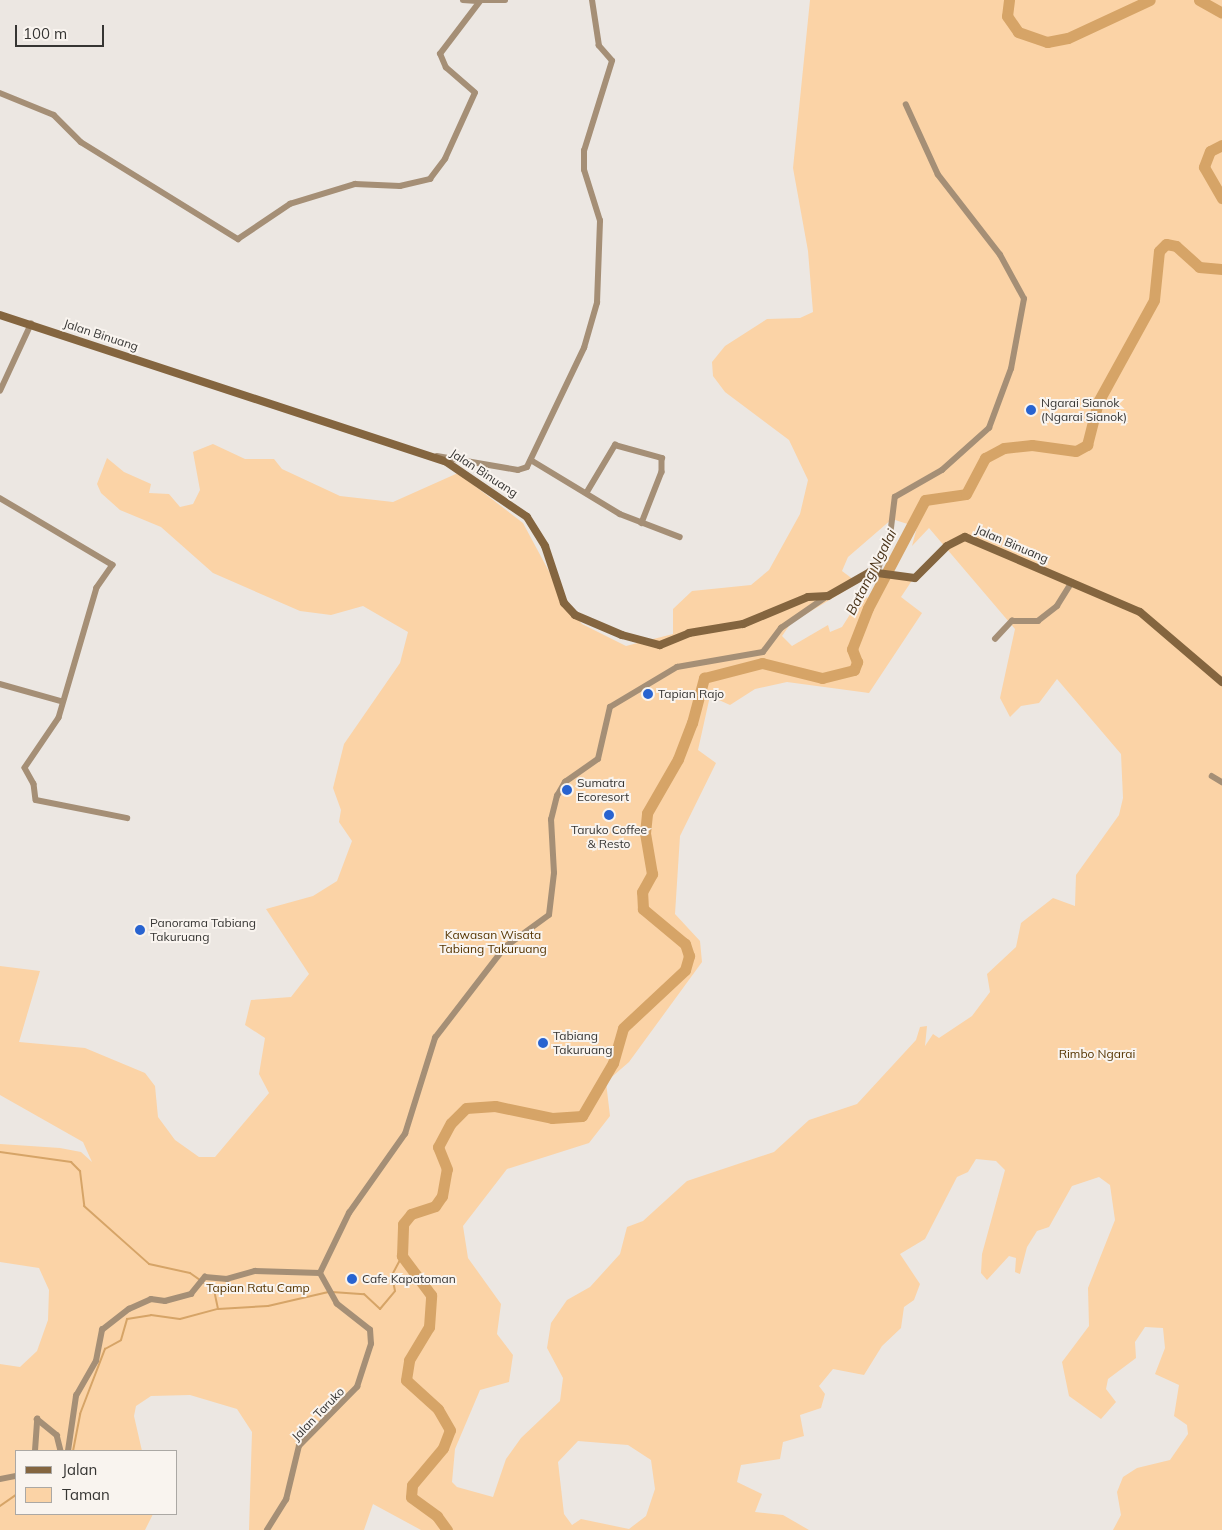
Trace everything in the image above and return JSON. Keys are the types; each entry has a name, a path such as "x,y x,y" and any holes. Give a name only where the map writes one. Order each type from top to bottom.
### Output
{"main road":[{"name":"Jalan Binuang","path":"0,315 430,454 487,486 527,517 544,546 564,603 587,623 660,645 689,633 742,624 808,597 828,596 860,576 880,572 915,578 947,546 965,537 1140,612 1222,682"}],"street":[{"path":"463,0 505,0"},
{"path":"0,93 54,115 81,142 238,239 290,204 356,184 400,186 430,178 445,159 475,93 446,68 440,54 481,0"},
{"path":"430,454 518,470 528,467 584,348 598,303 600,221 584,170 584,151 612,61 599,46 592,0"},
{"path":"880,572 891,531 895,497 942,470 989,428 1011,369 1024,299 1000,255 938,175 906,105"},
{"path":"0,391 31,324"},
{"path":"587,492 615,445 662,458 662,472 642,523"},
{"path":"531,460 642,523 680,537"},
{"path":"0,498 113,565 97,588 53,731 38,744 25,768 34,784 36,800 127,818"},
{"path":"994,639 1012,622 1038,621 1057,606 1072,582"},
{"path":"68,1450 76,1396 96,1361 102,1330 129,1309 151,1299 165,1301 191,1294 205,1277 227,1279 255,1271 320,1273 349,1213 405,1134 435,1038 505,948 549,915 554,873 551,820 557,796 565,782 598,759 610,707 677,667 763,652 781,628 828,596"},
{"path":"0,684 61,701"},
{"path":"1212,776 1222,782"},
{"name":"Jalan Taruko","path":"268,1530 283,1507 299,1446 357,1388 371,1344 367,1325 332,1297 320,1273"},
{"path":"35,1450 37,1419 57,1435 61,1450"},
{"path":"0,1479 15,1476"}],"green space":[{"name":"Rimbo Ngarai","path":"810,0 1222,0 1222,1530 1113,1530 1121,1515 1117,1492 1123,1477 1137,1468 1170,1460 1188,1434 1187,1425 1174,1416 1179,1385 1155,1374 1165,1348 1163,1328 1145,1327 1135,1342 1136,1358 1108,1379 1106,1389 1116,1402 1101,1419 1069,1396 1062,1362 1089,1326 1088,1288 1115,1220 1110,1185 1099,1177 1072,1186 1049,1227 1037,1231 1027,1247 1020,1274 1015,1272 1016,1258 1009,1256 987,1280 981,1273 982,1254 1005,1170 996,1161 976,1159 968,1172 957,1177 925,1239 900,1254 920,1284 914,1300 904,1307 901,1328 882,1346 864,1375 833,1369 819,1386 825,1394 821,1408 800,1415 804,1436 783,1442 780,1459 741,1465 737,1482 762,1494 755,1512 783,1515 809,1530 421,1530 373,1504 364,1530 249,1530 252,1432 237,1409 190,1395 151,1396 136,1406 134,1416 142,1450 15,1450 15,1515 152,1515 145,1530 0,1530 0,1364 20,1367 37,1351 48,1320 49,1290 39,1268 0,1262 0,1144 60,1148 81,1152 92,1162 83,1142 0,1095 0,966 40,971 19,1042 85,1048 145,1073 155,1086 158,1117 175,1140 199,1157 215,1157 269,1093 259,1074 265,1038 245,1025 251,1000 291,997 309,974 266,909 313,896 337,881 352,841 339,822 341,810 333,788 344,744 400,663 408,632 363,606 331,615 300,611 213,573 161,527 120,510 101,493 97,484 107,458 124,472 151,484 149,493 169,494 180,507 193,504 200,490 193,452 213,444 245,459 274,459 282,469 340,496 393,502 458,473 523,523 567,605 582,624 626,646 673,634 673,609 692,591 751,585 769,570 800,514 808,480 789,440 725,392 713,376 712,362 725,346 767,319 800,318 813,312 808,251 793,168","holes":["892,519 917,527 912,546 929,528 1015,629 1000,698 1010,717 1021,706 1039,703 1057,679 1121,754 1123,798 1119,815 1076,875 1075,906 1053,898 1021,923 1016,947 987,974 990,992 972,1016 939,1038 933,1034 925,1046 927,1026 920,1027 916,1040 857,1104 809,1120 774,1152 687,1181 643,1221 627,1227 620,1254 590,1287 567,1300 551,1323 547,1348 563,1378 560,1401 521,1438 506,1459 493,1497 457,1487 452,1482 455,1449 480,1390 509,1382 513,1355 497,1334 501,1304 468,1258 463,1226 507,1169 589,1143 610,1116 606,1082 629,1062 702,962 700,941 675,914 680,836 716,763 698,750 710,696 730,705 755,689 787,682 869,693 922,613 901,597 913,579 890,574 872,598 861,597 842,627 830,632 828,625 792,646 782,636 791,623 858,583 842,571 848,557","578,1441 628,1445 651,1460 655,1489 646,1516 629,1529 581,1519 572,1525 564,1514 558,1462"]}],"waterway":[{"path":"1009,0 1007,16 1018,32 1047,42 1068,38 1150,0"},
{"path":"1199,0 1222,13"},
{"name":"Batang Ngalai","path":"1222,145 1210,151 1204,167 1222,198"},
{"name":"Batang Ngalai","path":"447,1530 437,1516 411,1497 412,1485 443,1448 450,1430 438,1409 406,1380 409,1360 429,1327 431,1295 402,1256 403,1224 411,1214 435,1206 442,1196 447,1169 438,1147 451,1123 466,1108 495,1106 552,1118 582,1116 613,1063 623,1028 685,970 689,956 685,944 643,909 642,892 652,874 645,833 647,813 678,759 692,723 704,678 762,663 822,678 854,670 857,662 852,649 868,608 925,500 966,494 985,458 1004,448 1032,445 1076,451 1087,445 1098,402 1154,300 1159,251 1166,244 1176,246 1199,267 1222,269"},
{"path":"0,1152 71,1162 80,1171 84,1206 149,1264 190,1273 214,1290 218,1309 268,1306 328,1292"},
{"path":"332,1292 364,1294 380,1309 395,1291 392,1275 402,1256"},
{"path":"73,1450 80,1414 105,1349 121,1340 127,1319 151,1315 180,1319 218,1309"},
{"path":"0,1506 15,1496"}],"place":[{"name":"Ngarai Sianok (Ngarai Sianok)","path":"1031,410"},
{"name":"Tapian Rajo","path":"648,694"},
{"name":"Sumatra Ecoresort","path":"567,790"},
{"name":"Taruko Coffee & Resto","path":"609,815"},
{"name":"Panorama Tabiang Takuruang","path":"140,930"},
{"name":"Tabiang Takuruang","path":"543,1043"},
{"name":"Cafe Kapatoman","path":"352,1279"}],"park label":[{"name":"Kawasan Wisata Tabiang Takuruang","path":"493,942"},
{"name":"Tapian Ratu Camp","path":"258,1288"}]}
